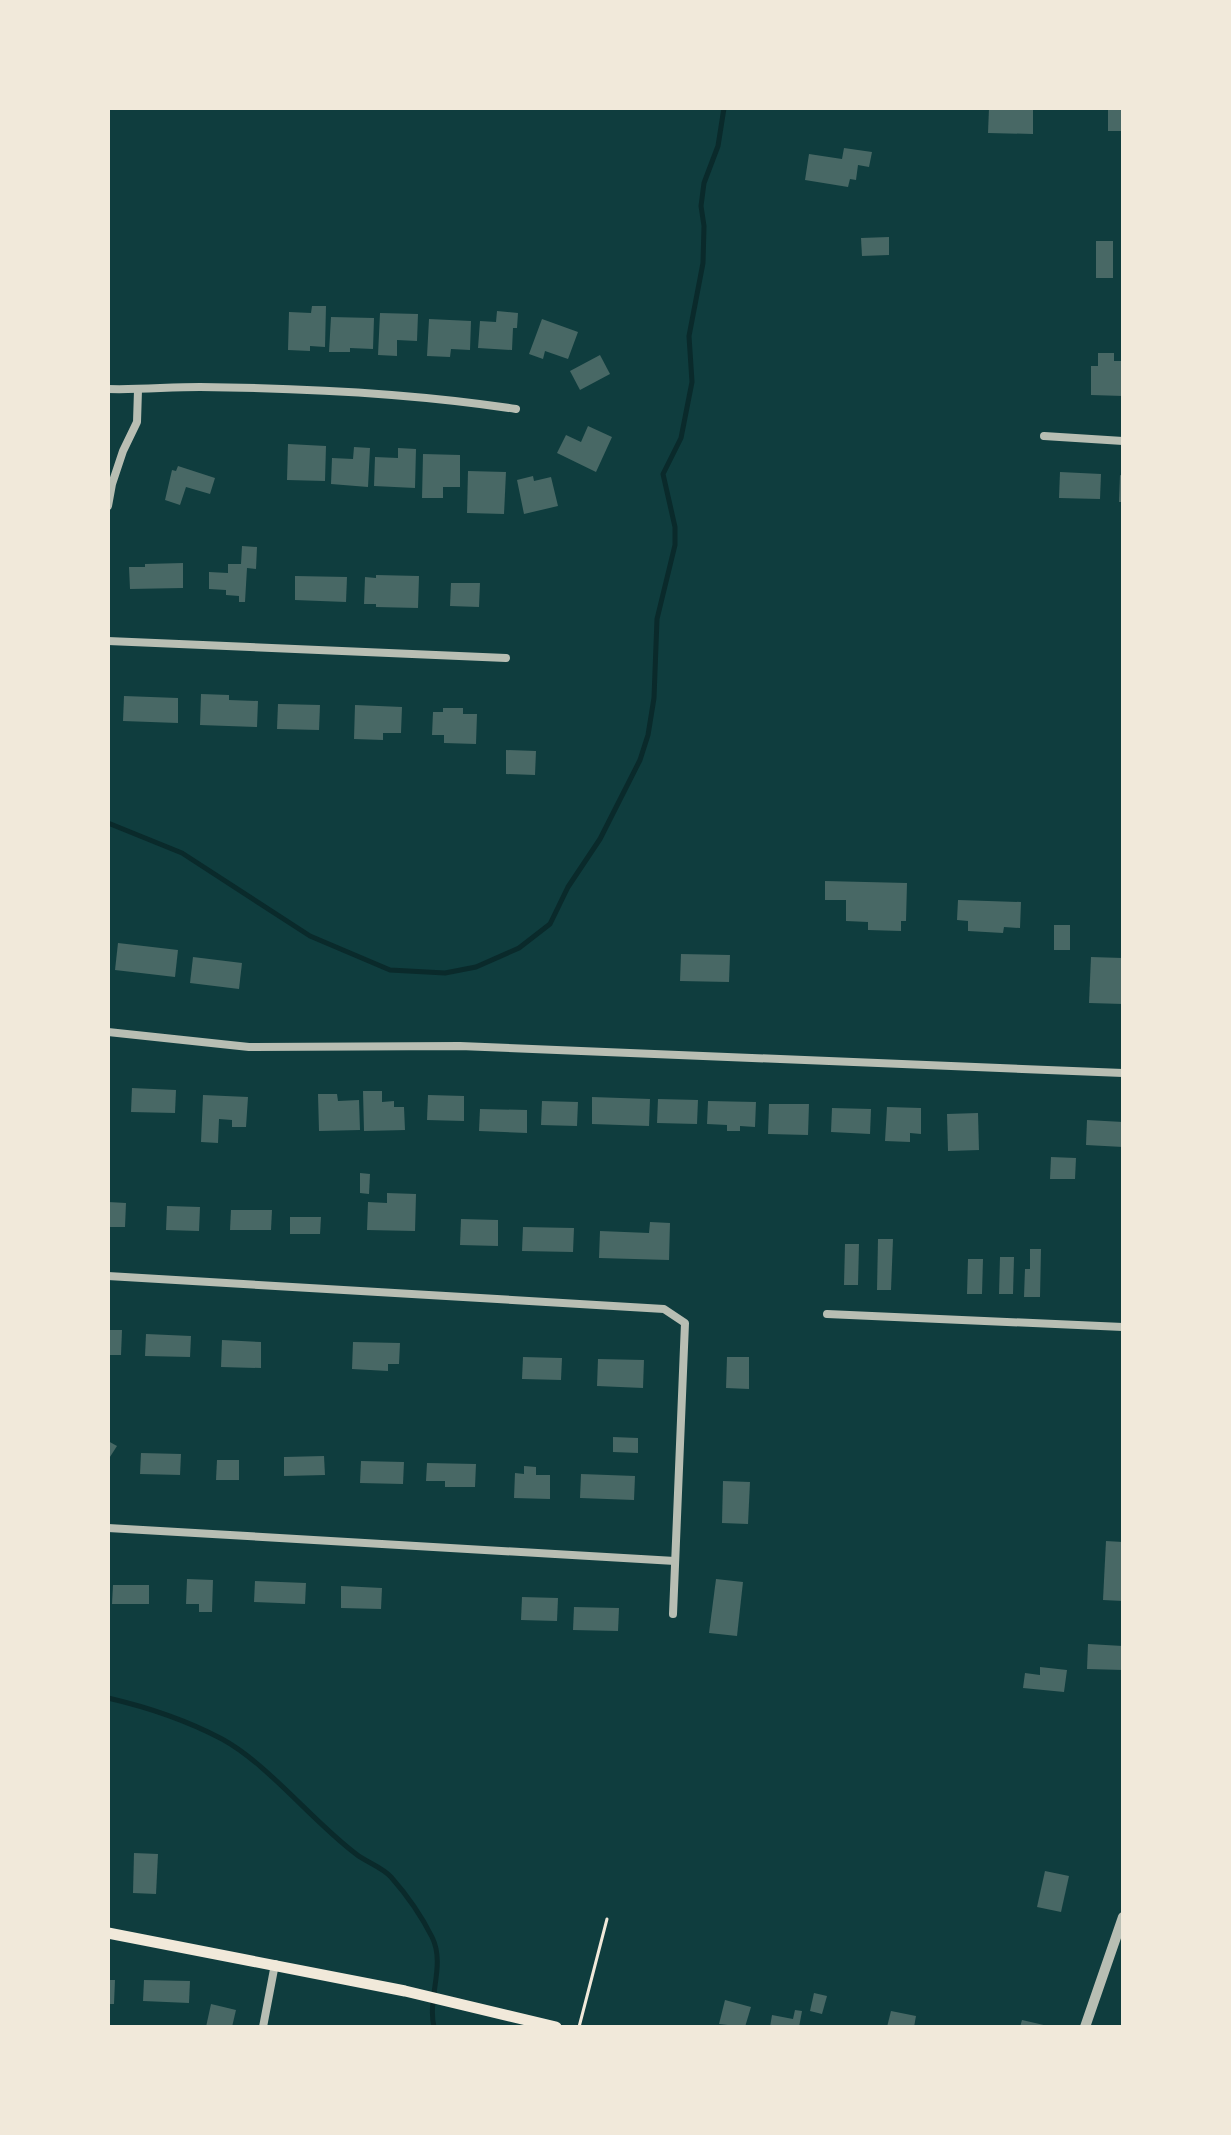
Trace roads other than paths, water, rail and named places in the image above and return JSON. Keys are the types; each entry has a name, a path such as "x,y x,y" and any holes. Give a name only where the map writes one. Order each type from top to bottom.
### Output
{"main road":[{"path":"108,1933 405,1991 556,2027"}],"street":[{"path":"108,389 196,387 344,392 435,398 516,409"},
{"path":"108,506 116,473 137,422 138,390"},
{"path":"1044,436 1123,441"},
{"path":"108,641 506,658"},
{"path":"108,1032 249,1047 475,1046 1123,1073"},
{"path":"108,1276 664,1309 685,1323 673,1614"},
{"path":"827,1314 1123,1327"},
{"path":"108,1528 675,1561"},
{"path":"1085,2027 1123,1917"},
{"path":"263,2027 275,1964"}],"waterway":[{"path":"108,823 182,853 310,936 390,970 445,973 476,967 519,948 550,924 568,887 600,839 640,760 648,735 654,698 657,619 675,545 675,527 663,474 681,438 692,382 689,336 703,263 701,206 704,183 718,146 724,108"},
{"path":"108,1698 180,1720 222,1739 256,1763 339,1841 391,1877 419,1914 436,1948 434,2027"}]}
